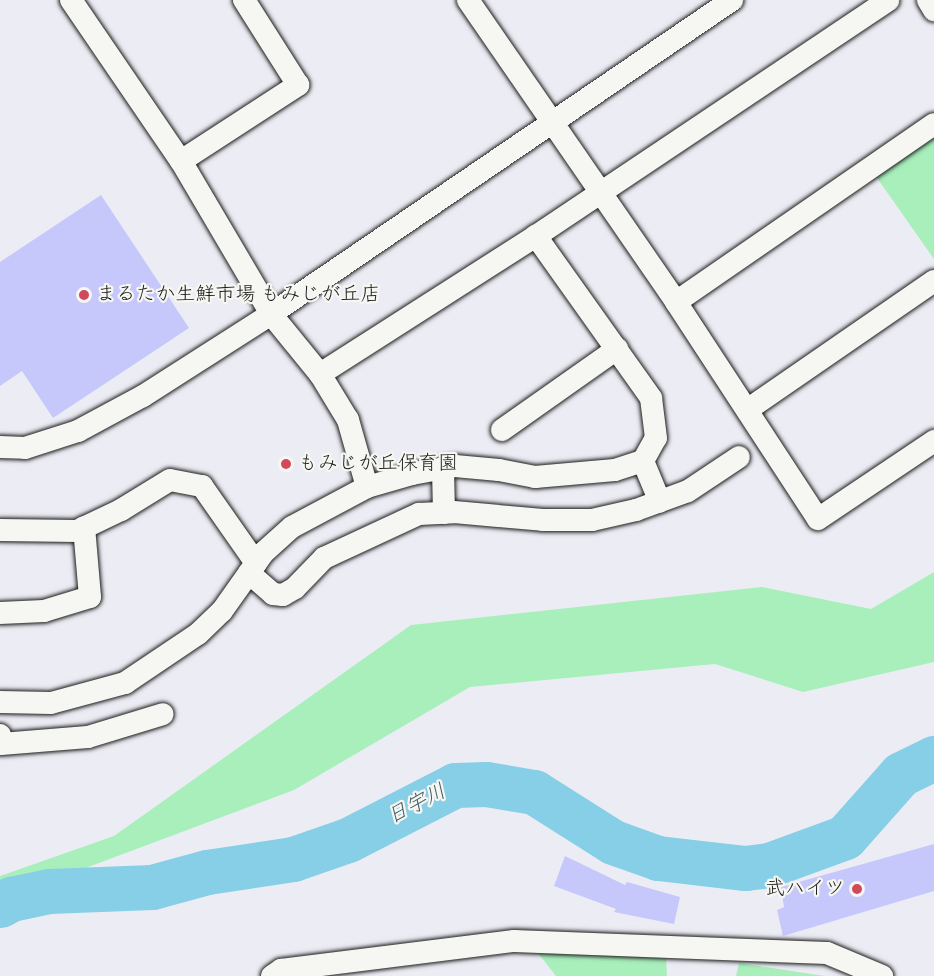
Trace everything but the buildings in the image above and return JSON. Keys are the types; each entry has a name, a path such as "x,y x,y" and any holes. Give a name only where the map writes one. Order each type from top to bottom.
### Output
{"street":[{"path":"71,0 180,161 271,314 320,374 348,420 367,487"},
{"path":"180,161 298,85 244,0"},
{"path":"0,447 25,448 78,431 143,396 271,314 732,0"},
{"path":"320,374 536,236 888,0"},
{"path":"928,0 934,10"},
{"path":"471,1 676,302 818,519 934,441"},
{"path":"676,302 934,124"},
{"path":"0,702 51,703 124,683 198,633 222,611 263,553 292,527 367,487 412,474 455,466 535,477 615,470 643,461 656,438 651,398 536,236"},
{"path":"747,410 934,281"},
{"path":"502,430 617,350"},
{"path":"0,530 77,531 121,510 170,480 202,486 253,568 273,594 283,595 296,588 324,558 419,514 444,513 543,520 592,520 660,502 688,491 739,457"},
{"path":"643,461 660,502"},
{"path":"443,469 444,513"},
{"path":"0,613 44,611 90,597 84,527"},
{"path":"0,735 1,744 88,736 163,714"},
{"path":"281,974 514,940 827,953 882,976"}],"green space":[{"path":"934,124 934,259 870,168"},
{"path":"934,572 934,662 803,692 715,664 470,687 294,790 0,900 0,876 114,836 411,625 762,587 871,609"},
{"path":"538,953 666,957 667,976 556,976"},
{"path":"739,963 825,976 736,976"}],"waterway":[{"name":"日宇川","path":"0,905 11,899 49,891 152,887 207,872 293,859 348,840 455,785 486,784 534,792 613,842 658,858 745,868 769,865 845,837 901,774 934,758"}],"place":[{"name":"まるたか生鮮市場 もみじが丘店","path":"84,295"},
{"name":"もみじが丘保育園","path":"286,464"},
{"name":"武ハイツ","path":"857,889"}]}
